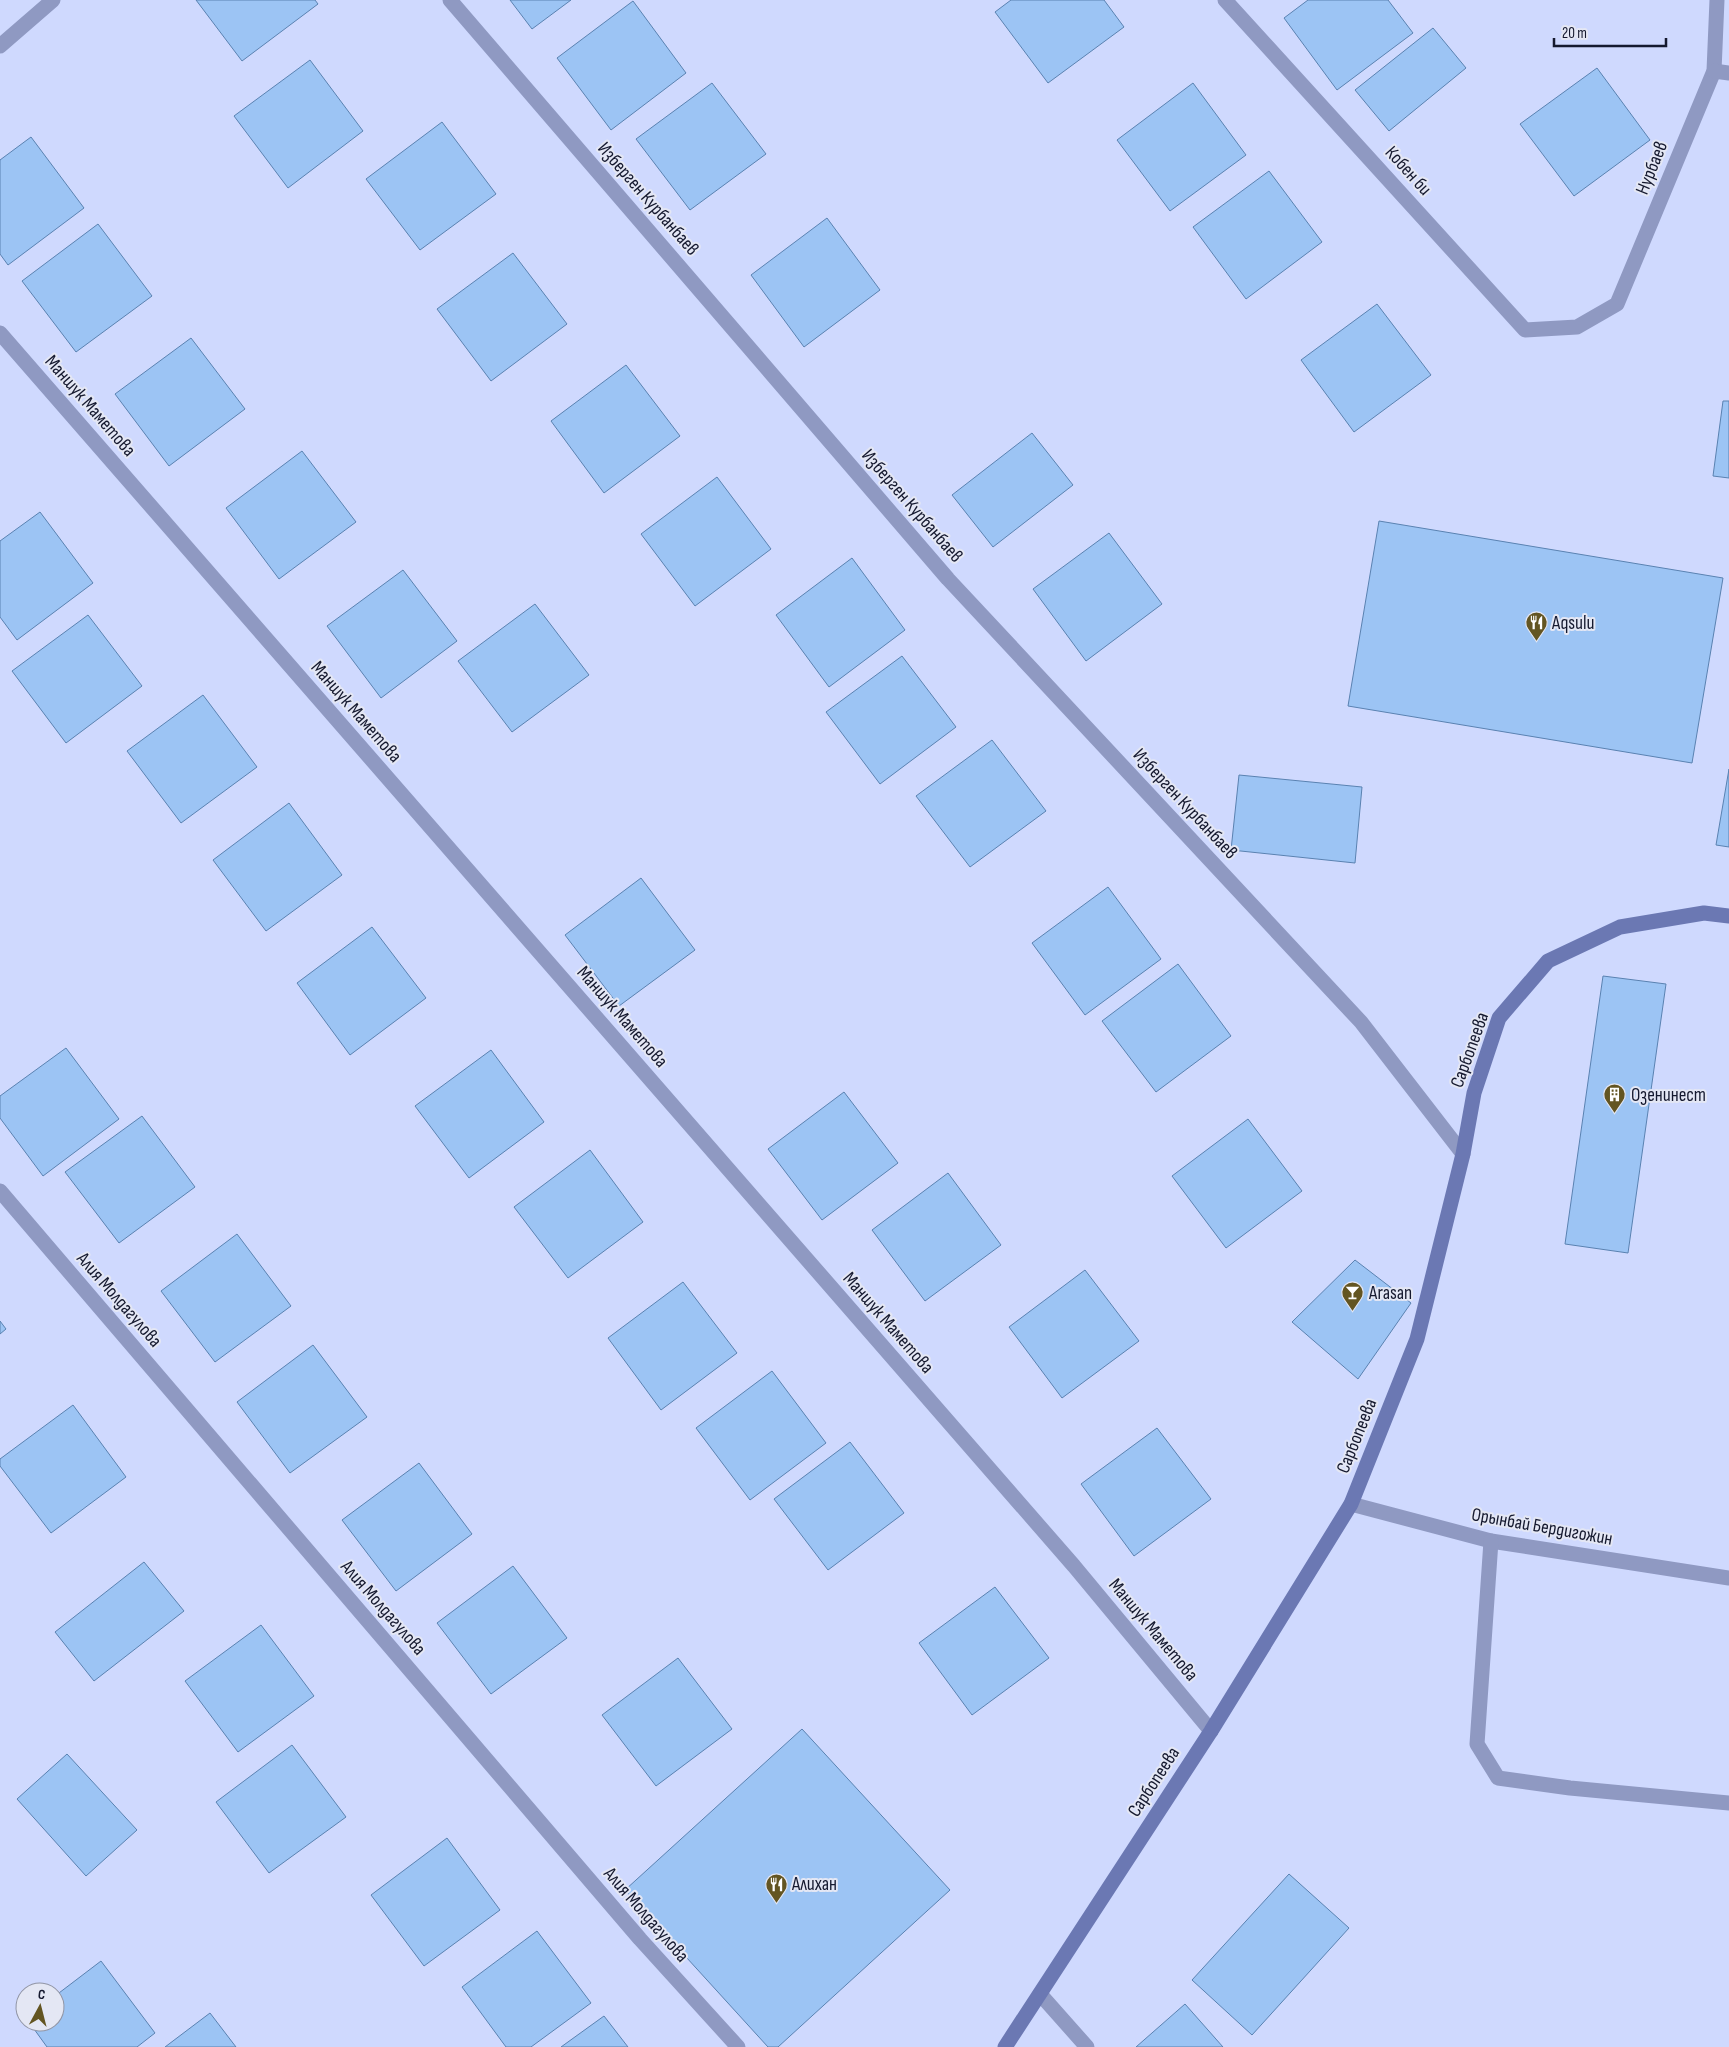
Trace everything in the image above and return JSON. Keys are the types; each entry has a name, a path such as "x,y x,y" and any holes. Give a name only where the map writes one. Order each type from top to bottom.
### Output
{"street":[{"path":"0,46 53,0"},
{"name":"Изберген Курбанбаев","path":"450,0 948,579 1361,1022 1463,1154"},
{"name":"Кобен би","path":"1225,0 1525,330 1577,326"},
{"name":"Нурбаев","path":"1577,326 1617,304 1714,71 1717,0"},
{"path":"1714,71 1729,74"},
{"name":"Маншук Маметова","path":"0,333 1067,1558 1211,1731"},
{"name":"Сарбопеева","path":"1004,2047 1211,1731 1350,1504 1418,1339 1463,1154 1474,1093 1499,1018 1548,961 1620,927 1704,913 1729,916"},
{"name":"Алия Молдагулова","path":"0,1191 640,1939 738,2047"},
{"name":"Орынбай Бердигожин","path":"1350,1504 1491,1541 1729,1578"},
{"path":"1491,1541 1478,1744 1498,1778 1570,1788 1729,1803"},
{"path":"1040,1994 1087,2047"}],"building":[{"path":"196,0 315,0 318,4 242,61"},
{"path":"510,0 571,0 532,29"},
{"path":"1011,0 1104,0 1124,27 1048,83 995,12"},
{"path":"1308,0 1388,0 1413,33 1337,90 1284,18"},
{"path":"633,1 686,73 611,130 557,58"},
{"path":"1433,28 1466,68 1389,131 1355,90"},
{"path":"310,60 363,131 288,188 234,116"},
{"path":"1597,68 1650,140 1574,196 1520,124"},
{"path":"712,83 766,154 690,210 636,139"},
{"path":"1193,83 1246,155 1170,211 1117,140"},
{"path":"442,122 496,194 420,250 366,179"},
{"path":"31,137 84,208 8,265 0,254 0,160"},
{"path":"1269,171 1322,242 1246,299 1193,227"},
{"path":"827,218 880,290 804,347 751,275"},
{"path":"98,224 152,296 76,352 22,281"},
{"path":"513,253 567,324 491,381 437,309"},
{"path":"1377,304 1431,375 1354,432 1301,360"},
{"path":"191,338 245,409 169,466 115,394"},
{"path":"626,365 680,436 604,493 551,421"},
{"path":"1723,401 1729,401 1729,478 1713,476"},
{"path":"1032,433 1073,485 993,547 952,495"},
{"path":"302,451 356,522 279,579 226,508"},
{"path":"717,477 771,549 695,606 641,534"},
{"path":"40,512 93,583 17,640 0,617 0,541"},
{"name":"Aqsulu","path":"1379,521 1723,578 1692,763 1348,706"},
{"path":"1109,533 1162,604 1086,661 1033,589"},
{"path":"852,558 905,630 829,687 776,615"},
{"path":"403,570 457,641 381,698 327,626"},
{"path":"535,604 589,675 512,732 458,661"},
{"path":"88,615 142,686 66,743 12,671"},
{"path":"902,656 956,727 880,784 826,712"},
{"path":"203,695 257,767 181,823 127,751"},
{"path":"992,740 1046,811 970,867 916,796"},
{"path":"1729,769 1729,847 1716,845"},
{"path":"1239,775 1362,787 1355,863 1231,850"},
{"path":"289,803 342,875 266,931 213,860"},
{"path":"641,878 695,950 619,1006 565,935"},
{"path":"1108,887 1161,959 1085,1015 1032,943"},
{"path":"372,927 426,998 350,1055 297,983"},
{"path":"1178,964 1231,1036 1156,1092 1102,1021"},
{"name":"Озенинест","path":"1603,976 1666,984 1628,1253 1565,1244"},
{"path":"66,1048 119,1119 43,1176 0,1118 0,1096"},
{"path":"491,1050 544,1122 469,1178 415,1106"},
{"path":"844,1092 898,1163 822,1220 768,1149"},
{"path":"142,1116 195,1187 119,1243 65,1172"},
{"path":"1248,1119 1302,1191 1226,1248 1172,1176"},
{"path":"590,1150 643,1222 568,1278 514,1207"},
{"path":"948,1173 1001,1245 925,1301 872,1230"},
{"path":"237,1234 291,1306 215,1362 161,1291"},
{"name":"Arasan","path":"1355,1260 1411,1303 1358,1379 1292,1322"},
{"path":"1085,1270 1139,1341 1062,1398 1009,1327"},
{"path":"683,1282 737,1353 661,1410 608,1338"},
{"path":"0,1321 6,1329 0,1334"},
{"path":"313,1345 367,1417 290,1473 237,1402"},
{"path":"772,1371 826,1443 750,1500 696,1428"},
{"path":"73,1405 126,1477 51,1533 0,1466 0,1459"},
{"path":"1157,1428 1211,1499 1134,1556 1081,1484"},
{"path":"850,1442 904,1513 828,1570 774,1499"},
{"path":"419,1463 472,1534 396,1591 342,1520"},
{"path":"144,1562 184,1611 94,1681 55,1632"},
{"path":"513,1566 567,1638 491,1694 437,1623"},
{"path":"995,1587 1049,1658 972,1715 919,1643"},
{"path":"261,1625 314,1696 238,1752 185,1681"},
{"path":"678,1658 732,1729 656,1786 602,1715"},
{"path":"802,1729 950,1890 778,2047 768,2047 625,1890"},
{"path":"292,1745 346,1817 269,1873 216,1802"},
{"path":"67,1754 137,1830 86,1876 17,1799"},
{"path":"447,1838 500,1910 424,1966 371,1895"},
{"path":"1289,1874 1349,1928 1252,2035 1192,1980"},
{"path":"537,1931 591,2003 531,2047 506,2047 462,1987"},
{"path":"101,1961 155,2033 137,2047 47,2047 36,2032 65,2032 65,1988"},
{"path":"1185,2004 1223,2047 1136,2047"},
{"path":"210,2013 236,2047 165,2047"},
{"path":"604,2016 628,2047 561,2047"}],"place":[{"name":"Aqsulu","path":"1536,642"},
{"name":"Озенинест","path":"1615,1114"},
{"name":"Arasan","path":"1353,1312"},
{"name":"Алихан","path":"776,1903"}]}
